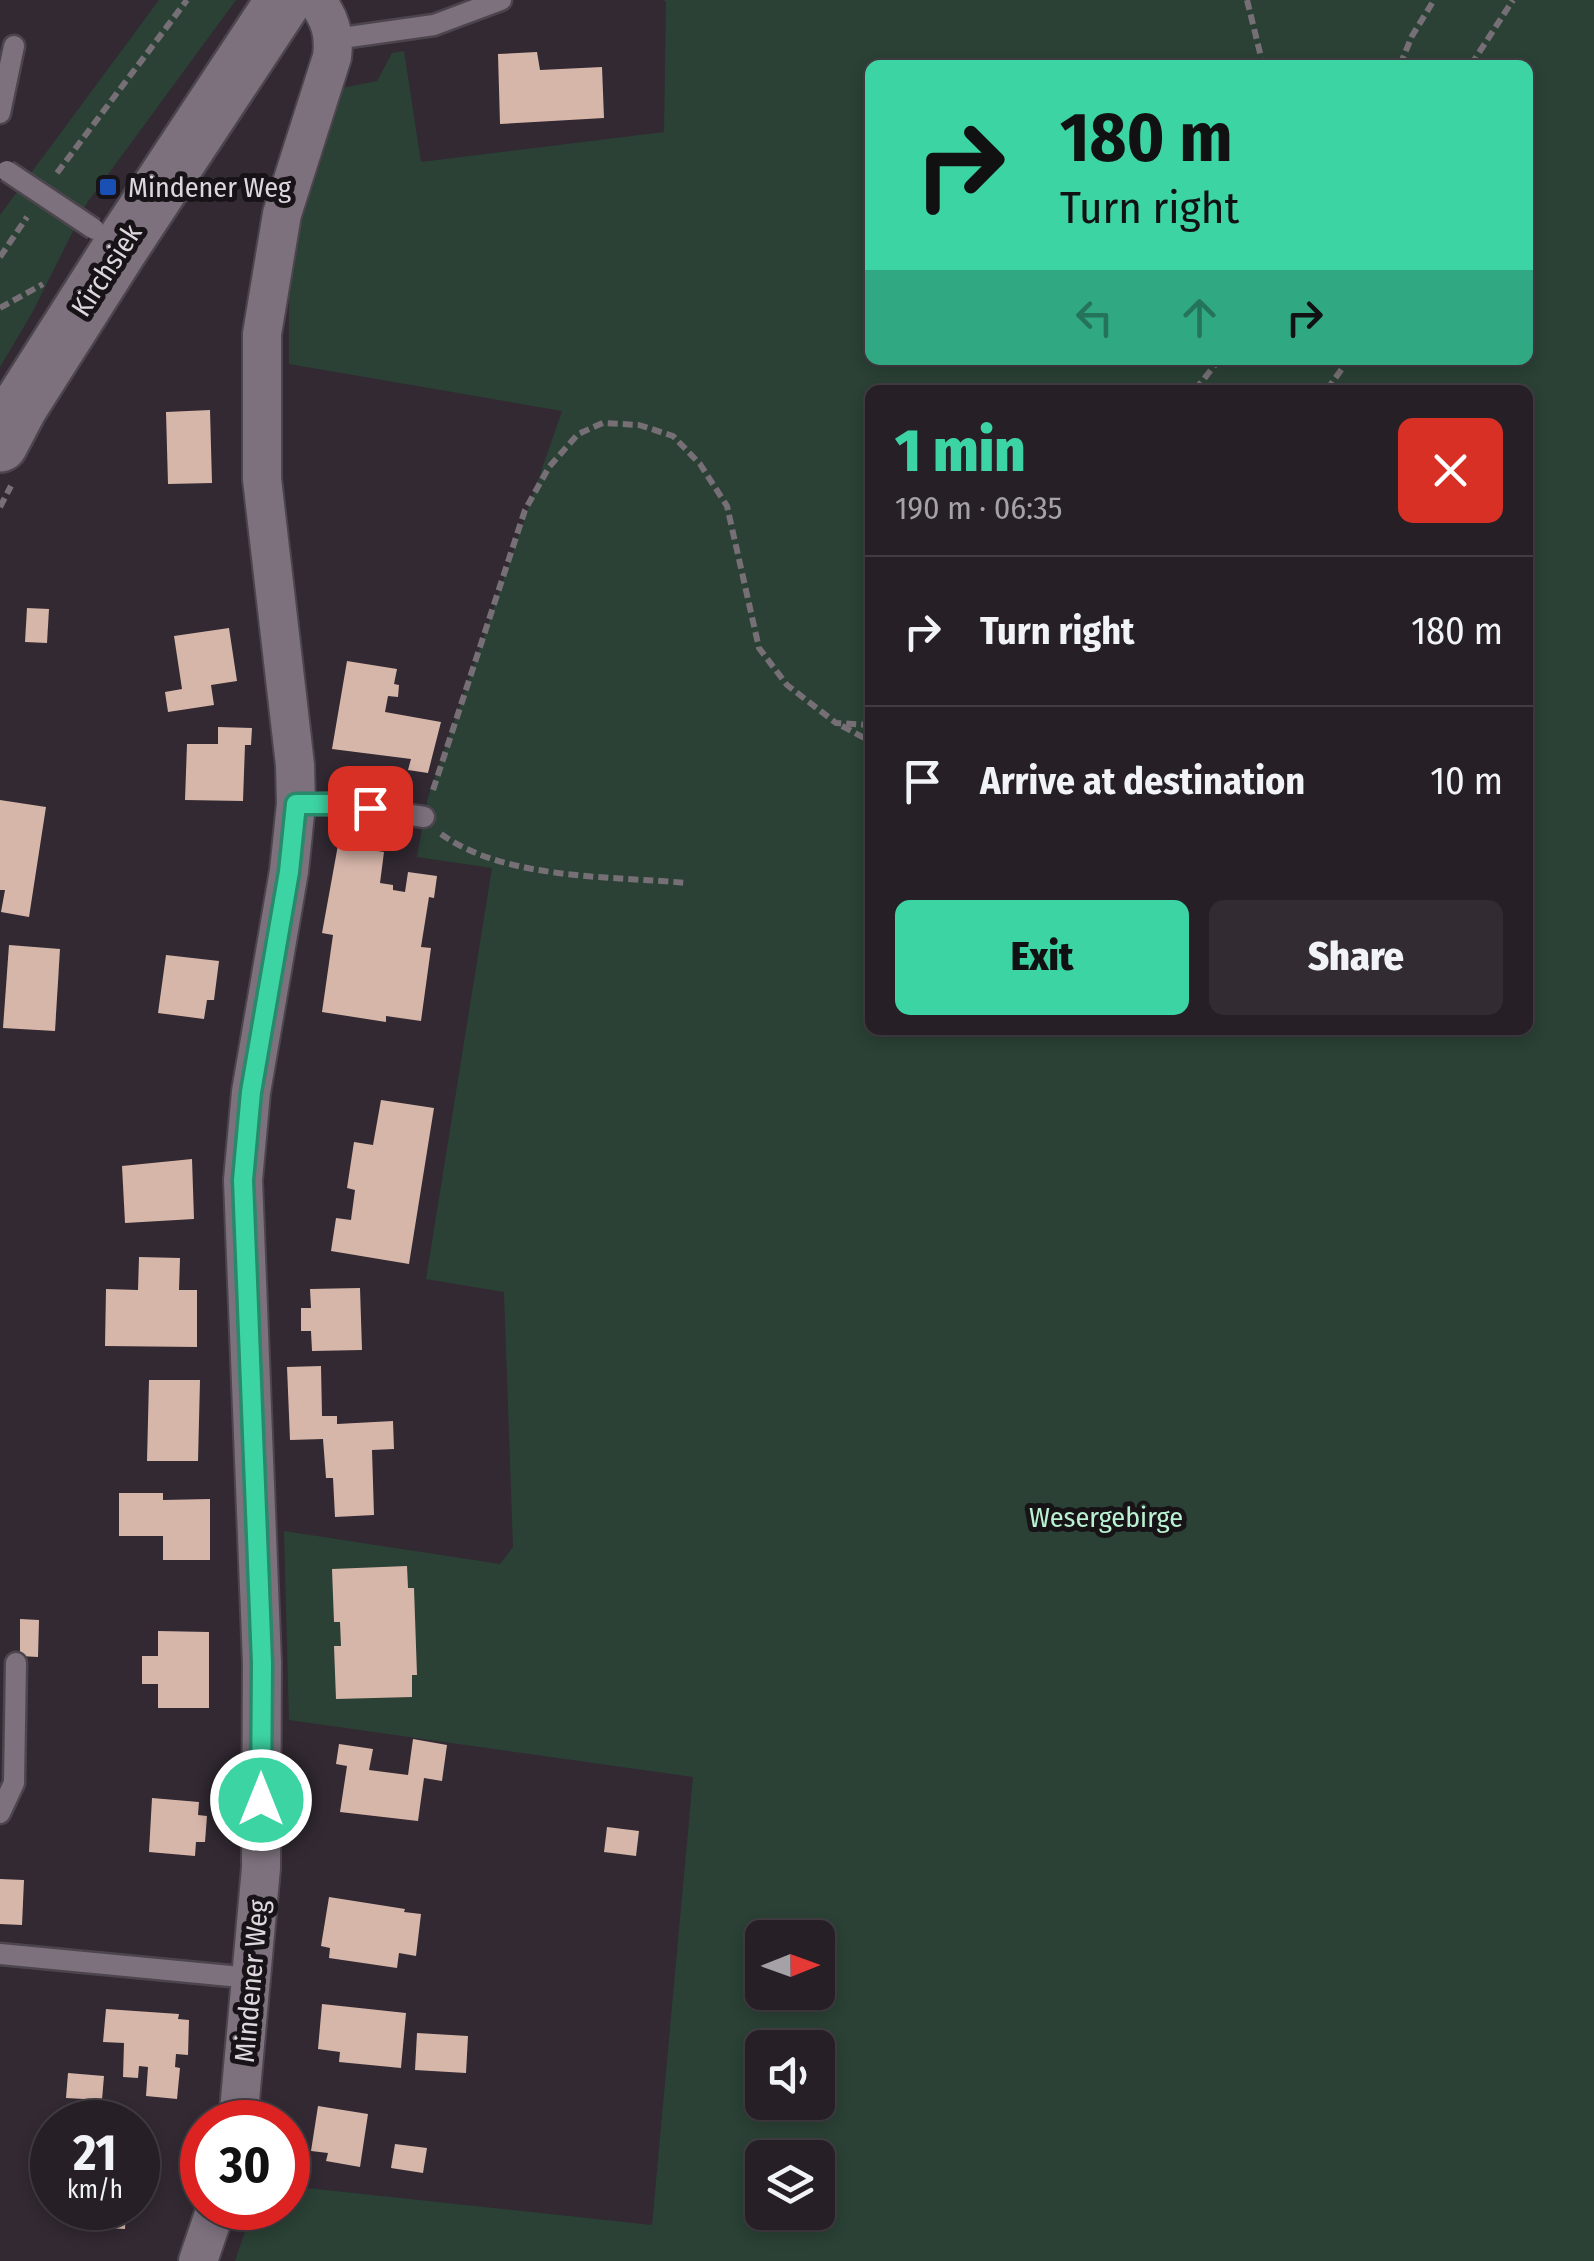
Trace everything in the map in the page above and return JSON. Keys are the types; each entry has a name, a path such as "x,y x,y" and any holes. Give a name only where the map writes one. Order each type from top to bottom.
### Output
{"main road":[{"name":"Kirchsiek","path":"0,444 108,238 284,0"}],"street":[{"path":"316,0 328,18 334,39"},
{"name":"Mindener Weg","path":"240,2100 261,1868 262,1663 243,1180 251,1092 289,872 296,804 295,765 262,479 262,334 282,214 332,57 334,39"},
{"path":"198,2261 209,2230"}],"lane":[{"path":"334,39 434,25 501,0"},
{"path":"0,114 14,46"},
{"path":"4,167 108,238"},
{"path":"296,804 342,804 424,818"},
{"path":"0,1813 14,1783 16,1663"},
{"path":"0,1954 251,1978"}],"path":[{"path":"50,183 187,0"},
{"path":"1247,0 1262,60"},
{"path":"1402,60 1434,0"},
{"path":"1474,60 1513,0"},
{"path":"0,257 30,213"},
{"path":"687,883 530,869 480,856 450,841 424,818 525,510 550,466 578,434 603,423 638,425 673,436 700,464 727,506 759,648 787,685 836,724 865,739"},
{"path":"836,724 865,724"}],"green space":[{"path":"159,0 236,0 87,203 0,367 0,215"},
{"name":"Wesergebirge","path":"663,0 1594,0 1594,2261 235,2261 246,2230 310,2230 310,2188 652,2225 693,1777 289,1720 284,1531 500,1564 513,1547 504,1292 426,1279 492,868 417,857 428,797 562,411 289,364 289,286 302,210 337,89 377,81 392,53 404,51 421,162 664,132"}],"building":[{"path":"537,52 540,70 602,67 604,118 500,124 498,54"},
{"path":"210,410 212,483 168,484 166,412"},
{"path":"27,608 49,609 47,643 25,642"},
{"path":"229,628 237,681 211,685 214,705 168,712 165,692 182,689 174,636"},
{"path":"347,661 397,669 394,684 399,685 398,697 388,696 385,712 441,722 428,773 408,770 411,759 332,749"},
{"path":"218,727 252,728 251,745 245,745 243,801 185,800 187,744 218,744"},
{"path":"0,800 46,807 29,917 1,912 5,890 0,890"},
{"path":"338,845 384,852 380,883 393,885 393,890 405,892 408,872 437,876 434,898 429,897 421,947 431,948 421,1021 386,1016 386,1022 322,1012 333,935 322,933"},
{"path":"9,945 60,949 55,1031 3,1028"},
{"path":"166,955 219,961 214,1000 207,1000 204,1019 158,1013"},
{"path":"381,1100 434,1108 409,1264 331,1251 336,1218 351,1220 355,1190 347,1188 354,1142 373,1145"},
{"path":"192,1159 194,1219 125,1223 122,1166"},
{"path":"139,1257 180,1258 179,1290 197,1290 197,1347 105,1346 106,1289 138,1290"},
{"path":"360,1288 362,1350 312,1351 311,1331 301,1331 301,1308 311,1308 310,1289"},
{"path":"321,1366 322,1416 337,1416 337,1424 393,1421 394,1449 372,1450 374,1515 335,1517 333,1478 326,1478 323,1439 290,1440 287,1367"},
{"path":"149,1380 200,1380 198,1461 147,1461"},
{"path":"119,1493 163,1493 163,1500 210,1499 210,1560 163,1560 163,1536 119,1536"},
{"path":"407,1566 408,1588 414,1588 417,1675 412,1675 412,1697 336,1699 334,1646 341,1646 340,1622 334,1622 332,1569"},
{"path":"20,1619 39,1620 38,1657 20,1656"},
{"path":"158,1631 209,1632 209,1708 158,1708 158,1684 142,1684 142,1656 158,1656"},
{"path":"413,1739 447,1745 442,1781 424,1778 418,1821 340,1812 347,1766 336,1764 339,1744 373,1749 369,1770 408,1775"},
{"path":"152,1798 199,1802 198,1815 207,1816 205,1842 196,1842 195,1856 149,1852"},
{"path":"607,1827 639,1831 636,1856 604,1852"},
{"path":"0,1879 24,1880 22,1925 0,1924"},
{"path":"329,1897 421,1914 416,1956 399,1953 397,1968 329,1958 330,1948 321,1946"},
{"path":"322,2004 406,2013 401,2068 339,2062 340,2052 318,2049"},
{"path":"106,2009 179,2014 178,2019 189,2020 188,2055 176,2054 175,2067 180,2068 177,2099 146,2096 148,2067 139,2066 138,2078 123,2077 124,2043 103,2042"},
{"path":"417,2033 468,2036 466,2073 415,2070"},
{"path":"68,2073 104,2076 102,2100 66,2098"},
{"path":"318,2106 368,2114 360,2167 326,2161 328,2153 311,2151"},
{"path":"395,2144 427,2148 423,2173 391,2168"}],"place":[{"name":"Mindener Weg","path":"108,187"}],"route":[{"path":"261,1800 262,1663 243,1180 251,1092 289,872 296,804 370,808"}]}
